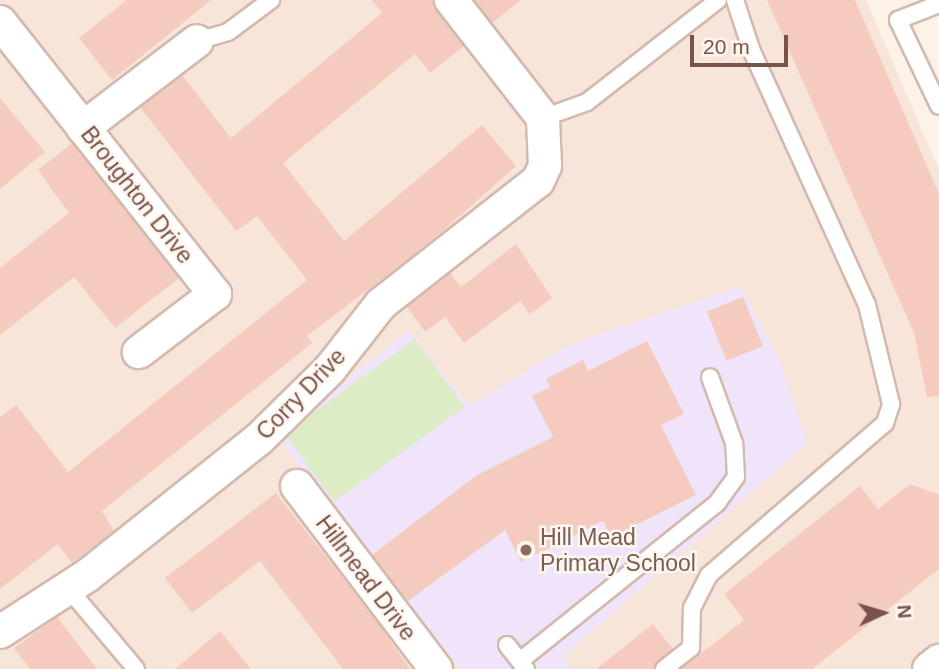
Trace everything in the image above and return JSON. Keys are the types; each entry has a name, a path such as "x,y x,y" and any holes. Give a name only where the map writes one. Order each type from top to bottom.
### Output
{"street":[{"path":"451,0 543,118"},
{"name":"Broughton Drive","path":"0,22 215,294 139,352"},
{"path":"83,128 197,41"},
{"name":"Corry Drive","path":"0,632 67,587 259,439 330,369 381,304 527,192 544,166 543,118"},
{"name":"Hillmead Drive","path":"297,486 436,669"},
{"path":"929,669 939,661"}],"lane":[{"path":"197,41 229,32 271,0"},
{"path":"543,118 587,102 718,0"},
{"path":"664,669 691,648 692,608 709,575 885,423 891,404 867,305 751,49 735,0"},
{"path":"939,4 898,20 939,106"},
{"path":"507,645 523,665 716,503 736,477 734,443 710,377"},
{"path":"67,587 136,669"}],"shaded area":[{"path":"0,0 866,0 939,170 939,669 0,669"},
{"name":"Hill Mead Primary School","path":"740,286 779,359 807,444 563,656 573,669 461,669 276,436 409,330 469,406 569,345"}],"green space":[{"path":"415,339 464,407 334,502 285,434"}],"building":[{"path":"127,0 211,0 112,80 79,38"},
{"path":"372,0 433,0 464,46 430,73 415,54 283,163 344,241 482,125 516,166 428,244 307,336 312,343 102,511 114,531 72,563 58,544 0,589 0,417 16,405 68,472 307,280 257,216 236,231 140,107 182,75 231,138 382,13"},
{"path":"474,0 521,0 492,23"},
{"path":"767,0 855,0 939,194 939,396 927,397 914,333"},
{"path":"0,98 45,152 0,189"},
{"path":"72,143 179,278 115,328 74,277 0,335 0,268 69,213 38,170"},
{"path":"516,244 552,298 530,314 520,301 464,343 445,317 425,332 407,307 450,273 461,287"},
{"path":"743,297 763,346 727,361 707,312"},
{"path":"647,341 684,414 661,425 696,495 612,537 603,521 521,562 505,530 408,601 372,555 477,475 553,437 532,396 550,387 546,379 583,360 588,371"},
{"path":"910,484 939,495 939,569 812,669 681,669 744,620 724,594 860,486 878,509"},
{"path":"276,493 378,623 410,669 343,669 260,561 192,613 165,578"},
{"path":"57,617 97,669 30,669 14,648"},
{"path":"653,624 673,649 654,669 596,669"},
{"path":"220,631 251,669 175,669"}],"place":[{"name":"Hill Mead Primary School","path":"526,550"}]}
